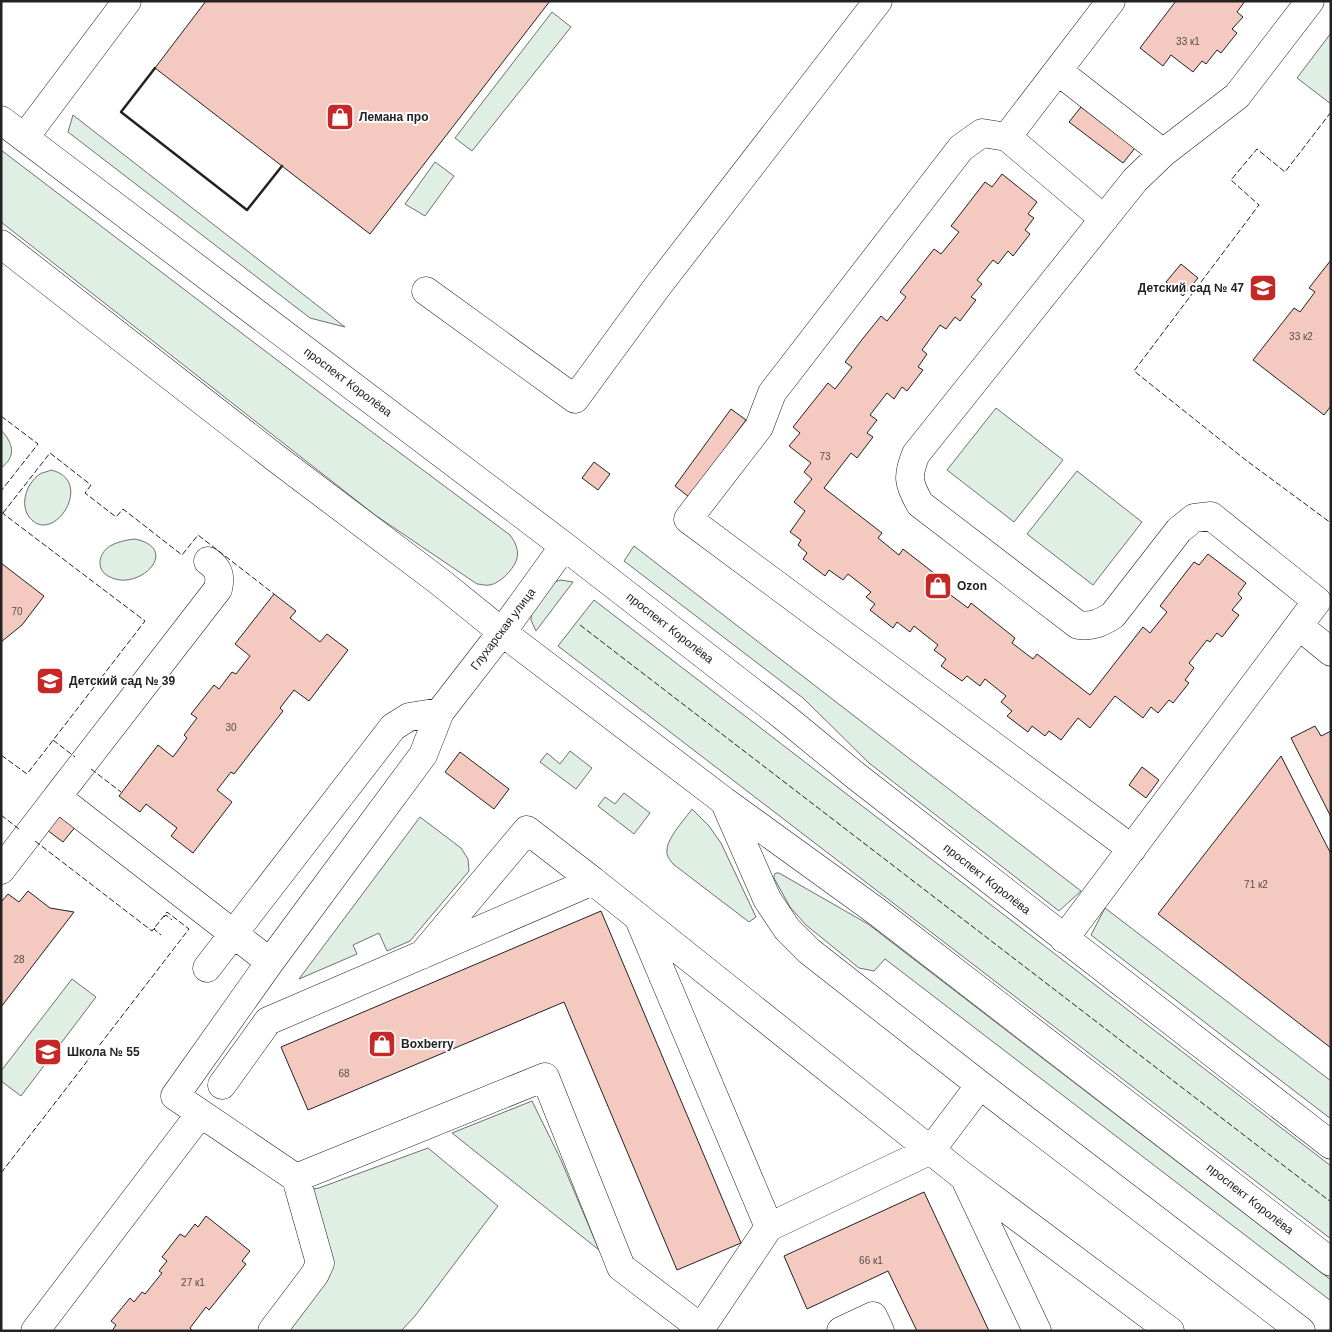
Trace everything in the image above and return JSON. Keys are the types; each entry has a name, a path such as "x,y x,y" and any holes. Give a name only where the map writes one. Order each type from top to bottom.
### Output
{"street":[{"path":"25,137 126,1"},
{"path":"426,291 575,399 657,287 878,1"},
{"path":"1007,137 1111,1"},
{"path":"1064,939 1317,601 1211,516 1194,518 1179,530 1113,615 1101,623 1088,626 1078,625 920,504 911,489 910,470 916,454 1135,180 1163,153 1237,96 1310,1"},
{"path":"1058,71 1163,153"},
{"name":"проспект Королёва","path":"1,120 564,546 784,716 856,776 1064,939 1331,1145"},
{"path":"1104,219 1007,137 982,134 961,148 772,393 759,427 688,520 1132,849"},
{"name":"проспект Королёва","path":"1,244 269,453 440,582 502,632 724,801 876,911 1331,1262"},
{"name":"Глухарская улица","path":"200,1114 175,1096 270,962 423,755 440,712 502,632 564,546"},
{"path":"1,870 218,589 220,577 215,567 208,561"},
{"path":"1299,626 1331,652"},
{"path":"207,968 393,727 410,717 440,712"},
{"path":"57,797 270,962"},
{"path":"724,801 767,899 787,930 809,951 1300,1331"},
{"path":"422,955 526,830 638,916 964,1177 1170,1331"},
{"path":"222,1085 268,1020 592,881"},
{"path":"638,916 769,1227"},
{"path":"296,1178 545,1077 621,1267 703,1329 769,1227 931,1150 980,1085"},
{"path":"35,1331 200,1114 296,1178 320,1263 315,1274 272,1331"},
{"path":"964,1177 1037,1331"},
{"path":"841,1331 873,1316 880,1331"}],"green space":[{"path":"552,12 571,27 472,151 455,138"},
{"path":"1331,33 1331,104 1297,78"},
{"path":"73,115 345,327 310,318 68,132"},
{"path":"1,150 510,535 516,546 517,555 516,562 510,571 493,584 477,584 375,515 1,222"},
{"path":"435,162 454,176 425,216 405,204"},
{"path":"996,408 1063,460 1014,522 947,470"},
{"path":"1,430 12,449 9,459 1,468"},
{"path":"51,470 64,476 70,485 71,496 61,516 52,523 42,525 33,521 28,516 25,497 30,484 35,478 41,473"},
{"path":"1077,471 1142,522 1093,585 1027,534"},
{"path":"135,539 149,544 155,551 155,559 151,567 133,579 121,580 105,574 100,565 101,556 104,552 115,544"},
{"path":"634,546 1081,891 1059,911 869,763 803,698 624,561"},
{"path":"560,580 573,582 536,631 531,620 532,607 548,585"},
{"path":"594,600 1331,1166 1331,1239 558,646"},
{"path":"570,751 592,768 576,789 540,762 547,753 560,764"},
{"path":"624,793 650,813 634,834 598,806 605,797 615,804"},
{"path":"692,809 709,826 721,843 756,917 749,922 673,864 669,858 667,850 670,840"},
{"path":"420,817 461,848 468,859 469,871 410,941 387,951 379,933 353,945 357,954 299,979"},
{"path":"776,873 868,924 1331,1280 1331,1301 885,959 874,971 859,968 806,925 790,907 774,878"},
{"path":"1105,908 1331,1081 1331,1119 1091,935"},
{"path":"72,979 96,997 21,1096 1,1081 1,1071"},
{"path":"532,1101 561,1160 599,1250 452,1133"},
{"path":"428,1148 498,1206 415,1316 401,1331 270,1331 320,1263 300,1191 319,1188"}],"building":[{"name":"Лемана про","path":"206,1 550,1 370,234 155,68"},
{"path":"1176,1 1245,1 1237,12 1243,17 1232,29 1237,33 1221,53 1217,50 1206,64 1202,61 1193,72 1171,55 1163,66 1140,48"},
{"path":"1081,107 1135,148 1123,163 1069,122"},
{"path":"1002,174 1037,202 1028,214 1034,218 1025,230 1030,234 1013,256 1008,251 998,264 993,260 977,280 982,284 971,297 976,300 960,321 955,317 946,329 940,325 922,350 927,354 918,367 923,370 907,391 902,387 894,399 887,393 870,415 877,420 867,433 873,437 857,458 851,453 824,488 882,533 878,538 899,555 903,549 948,584 944,590 968,608 971,603 1015,638 1012,643 1033,659 1037,654 1090,695 1143,627 1150,633 1167,612 1160,606 1194,562 1199,565 1208,554 1246,583 1238,594 1242,598 1232,610 1239,615 1222,637 1217,633 1210,642 1207,640 1189,663 1194,668 1185,680 1189,683 1173,703 1169,700 1158,713 1151,707 1143,718 1115,696 1090,728 1078,718 1061,740 1049,731 1045,736 1032,726 1028,732 1007,716 1012,711 1001,702 1006,696 985,679 980,686 967,676 962,681 941,666 946,659 934,650 938,645 914,626 910,632 897,622 893,628 870,610 875,604 866,597 871,592 848,574 843,580 829,570 825,576 803,559 807,553 798,545 801,540 790,532 805,511 794,502 812,479 804,472 811,463 789,446 800,433 793,427 828,383 835,389 852,367 845,362 864,337 881,316 887,321 906,297 900,292 934,249 941,254 959,232 951,226 985,182 992,187"},
{"path":"1331,260 1331,406 1324,415 1253,360 1294,308 1300,312 1315,292 1309,288"},
{"path":"1181,264 1198,278 1183,296 1166,282"},
{"path":"731,409 746,420 689,497 675,486"},
{"path":"594,462 610,474 598,490 582,478"},
{"path":"1,563 44,596 22,625 1,642"},
{"path":"274,594 296,611 290,618 320,642 327,634 348,650 309,701 294,690 280,708 283,711 234,774 231,772 217,790 232,802 193,853 171,836 177,828 146,804 140,812 119,796 158,745 173,757 187,738 184,735 197,718 191,714 214,685 219,689 232,672 236,674 250,656 235,644"},
{"path":"1315,726 1321,736 1331,731 1331,817 1291,738"},
{"path":"460,752 509,789 494,809 445,772"},
{"path":"1281,756 1331,854 1331,1048 1158,914"},
{"path":"1142,767 1159,780 1146,798 1129,785"},
{"path":"60,814 76,826 63,842 47,830"},
{"path":"28,891 50,908 74,912 1,1007 1,902 8,894 19,902"},
{"path":"601,911 741,1243 677,1270 564,1002 308,1110 281,1047"},
{"path":"924,1192 989,1331 917,1331 888,1271 807,1309 784,1256"},
{"path":"206,1216 250,1251 242,1261 246,1264 209,1310 206,1307 190,1328 193,1331 112,1331 116,1325 111,1321 130,1298 134,1302 142,1292 145,1294 162,1273 159,1271 167,1261 162,1257 180,1234 185,1237 195,1224 198,1227"}],"fence":[{"path":"1331,112 1285,172 1257,149 1231,180 1259,205 1134,371 1247,461 1331,523"},
{"path":"1,416 38,444 1,491"},
{"path":"3,513 50,453 91,485 85,493 116,517 123,509 182,555 198,535 274,594"},
{"path":"1,512 145,621 27,774 1,755"},
{"path":"580,625 1331,1202"},
{"path":"53,740 75,757"},
{"path":"91,769 121,792"},
{"path":"1,815 19,829"},
{"path":"1,1173 189,929 167,912 152,931 35,841"},
{"path":"164,917 166,915 172,920"},
{"path":"155,928 161,935"}],"wall":[{"path":"155,68 121,112 247,210 282,166"}],"place":[{"name":"Лемана про","path":"340,117"},
{"name":"Детский сад № 47","path":"1263,288"},
{"name":"Ozon","path":"938,586"},
{"name":"Детский сад № 39","path":"50,681"},
{"name":"Boxberry","path":"382,1044"},
{"name":"Школа № 55","path":"48,1052"}]}
